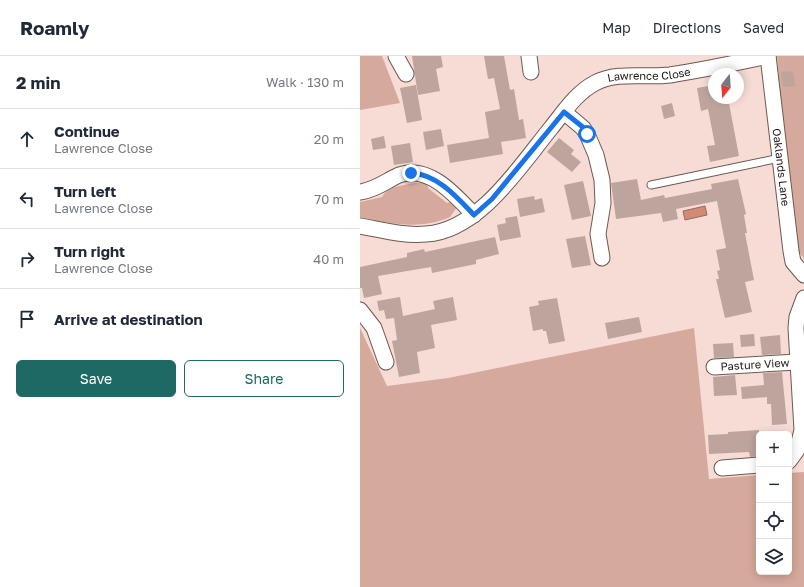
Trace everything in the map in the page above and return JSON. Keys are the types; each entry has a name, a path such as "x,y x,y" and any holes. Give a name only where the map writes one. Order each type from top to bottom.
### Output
{"street":[{"path":"396,56 406,74"},
{"path":"528,56 531,72"},
{"name":"Lawrence Close","path":"360,226 401,234 428,234 450,229 474,215 492,199 578,96 589,87 606,79 635,75 670,74 768,56"},
{"name":"Oaklands Lane","path":"768,56 791,251 793,262 804,275"},
{"path":"564,112 584,128 596,155 602,180 603,203 598,234 602,258"},
{"path":"360,192 380,186 401,175 416,173 444,185 474,215"},
{"name":"Pasture View","path":"792,457 797,450 802,430 796,323 804,298"},
{"path":"360,310 374,328 386,362"},
{"name":"Pasture View","path":"714,367 797,362"},
{"path":"722,468 756,465"}],"lane":[{"path":"651,185 780,158"}],"shaded area":[{"path":"360,56 382,56 400,103 360,110"},
{"path":"777,56 804,56 804,258 797,250 789,206"},
{"path":"416,183 427,183 428,188 447,203 454,201 457,207 450,217 439,221 417,225 394,224 360,217 360,202 382,197 392,188"},
{"path":"705,206 707,215 685,220 683,211"},
{"path":"360,328 387,386 448,378 694,328 709,479 756,475 756,575 792,575 792,473 804,472 804,587 360,587"}],"building":[{"path":"412,56 441,56 443,67 436,69 440,91 418,95"},
{"path":"484,56 504,56 510,90 514,89 519,120 523,119 526,138 501,142 503,154 450,163 447,145 489,138 485,112 500,109 494,78 488,79"},
{"path":"793,71 795,86 783,87 781,72"},
{"path":"416,85 422,120 407,123 400,88"},
{"path":"708,86 708,104 729,104 739,156 710,162 707,146 715,145 708,109 701,111 697,88"},
{"path":"672,103 675,116 664,119 661,106"},
{"path":"441,129 444,146 426,150 423,132"},
{"path":"384,136 386,148 373,150 371,139"},
{"path":"559,138 574,150 571,154 581,162 572,172 547,152"},
{"path":"410,143 413,162 394,165 391,146"},
{"path":"637,179 641,200 664,195 665,198 712,189 711,184 738,179 746,214 744,215 747,233 745,233 754,280 745,282 752,312 725,318 716,279 719,279 717,271 720,270 716,250 726,248 717,201 676,209 678,219 663,222 661,213 616,219 611,183"},
{"path":"583,181 591,216 572,220 564,185"},
{"path":"534,196 535,200 542,198 545,212 520,217 517,199"},
{"path":"517,216 521,237 500,241 497,225 506,223 505,218"},
{"path":"585,236 591,265 572,268 566,239"},
{"path":"495,237 499,254 476,260 476,264 432,273 431,267 378,276 382,294 364,298 362,288 360,288 360,267 407,257 407,253 424,249 425,252"},
{"path":"400,297 403,316 435,309 433,301 453,297 457,320 431,325 435,348 417,352 420,373 399,377 392,341 397,340 394,318 386,319 384,310 379,311 377,301"},
{"path":"557,298 565,341 549,344 546,331 543,331 543,329 533,331 529,307 539,305 538,301"},
{"path":"639,317 642,332 608,339 605,323"},
{"path":"754,334 755,346 741,347 740,335"},
{"path":"780,335 781,354 762,355 760,337"},
{"path":"733,343 734,357 714,358 713,344"},
{"path":"782,372 787,424 772,425 771,404 767,404 767,397 742,399 741,387 764,385 763,373"},
{"path":"735,375 737,395 714,396 713,377"},
{"path":"759,430 756,431 756,456 750,457 749,452 709,454 708,435 728,434 728,432"}],"route":[{"path":"411,173 423,175 444,185 474,215 492,199 564,112 584,128 587,134"}]}
